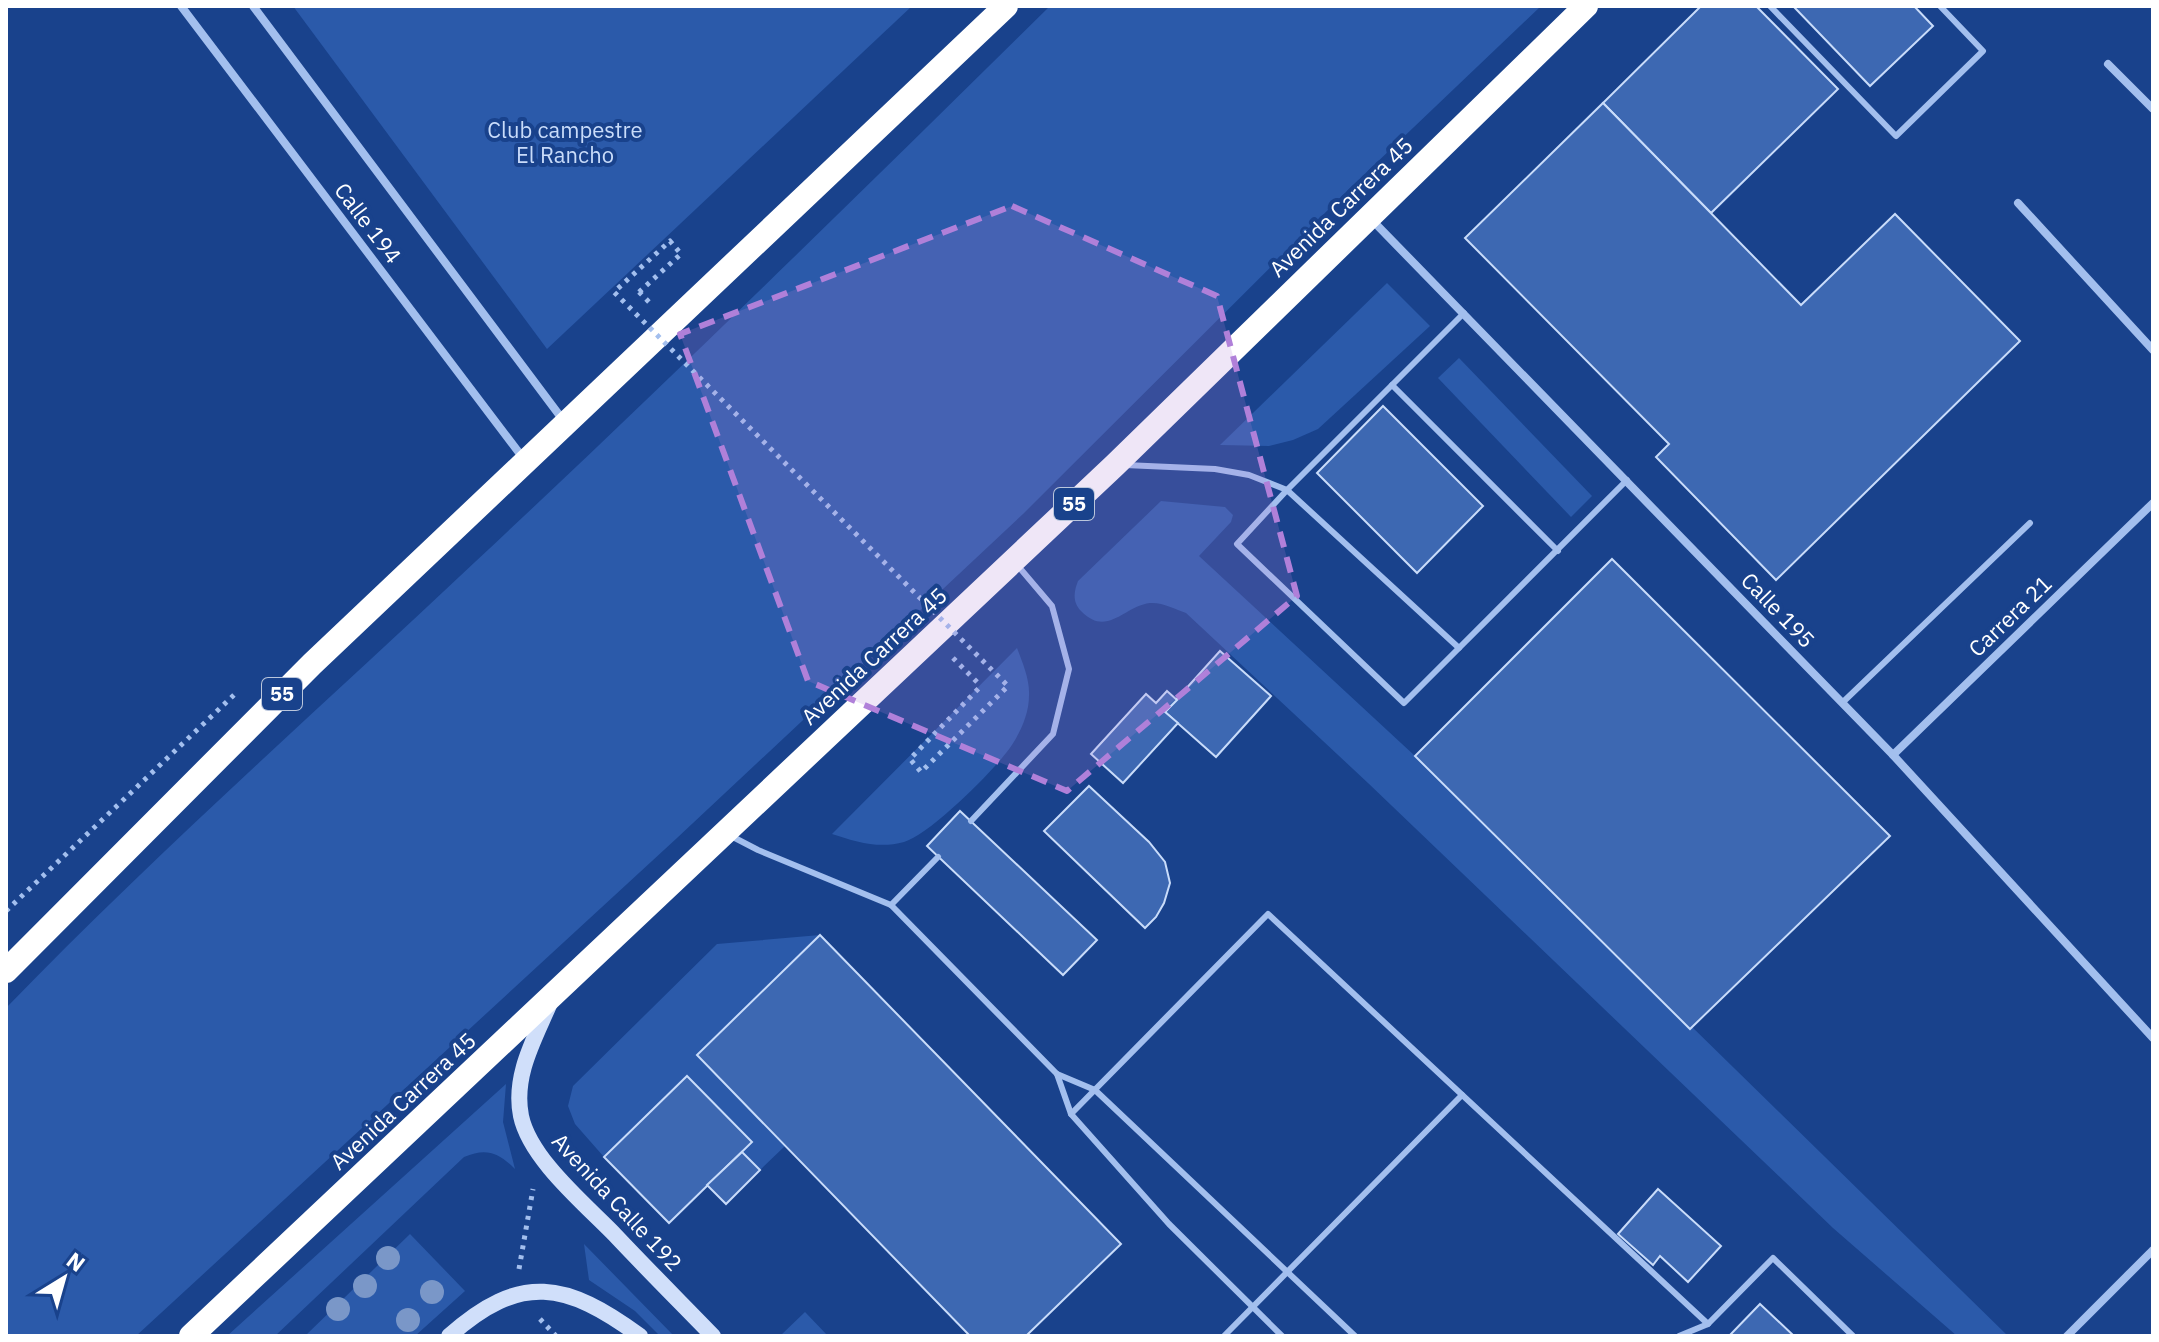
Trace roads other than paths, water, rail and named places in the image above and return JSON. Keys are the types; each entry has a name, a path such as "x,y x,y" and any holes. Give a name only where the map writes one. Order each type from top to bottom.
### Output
{"highway":[{"name":"55","path":"6,971 312,664 1006,6"},
{"name":"Avenida Carrera 45","path":"191,1336 1115,465 1586,6"}],"main road":[{"name":"Avenida Calle 192","path":"554,995 522,1071 519,1099 527,1134 561,1179 713,1336"},
{"path":"449,1336 473,1314 495,1301 515,1293 536,1292 562,1294 585,1301 640,1336"}],"street":[{"name":"Calle 194","path":"181,6 526,462"},
{"name":"Calle 194","path":"253,6 566,424"},
{"path":"2108,64 2153,109"},
{"path":"2018,203 2153,350"},
{"name":"Calle 195","path":"1368,216 1893,755 2153,1038"},
{"name":"Carrera 21","path":"1893,755 2153,503"},
{"path":"2067,1336 2153,1250"}],"lane":[{"path":"1770,6 1896,136 1983,51 1940,6"},
{"path":"1464,313 1237,544 1404,703 1627,480"},
{"path":"1392,385 1558,551"},
{"path":"1115,465 1215,469 1249,475 1287,490 1459,648"},
{"path":"1842,703 2030,523"},
{"path":"971,821 1053,734 1069,669 1052,606 1014,561"},
{"path":"724,832 758,850 891,905 1057,1074 1095,1090 1355,1336"},
{"path":"891,905 938,857"},
{"path":"1071,1114 1268,914 1708,1324"},
{"path":"1057,1074 1071,1114 1169,1224 1282,1336"},
{"path":"1224,1336 1462,1095"},
{"path":"1679,1336 1708,1324 1773,1258 1853,1336"}],"park label":[{"name":"Club campestre El Rancho","path":"565,142"}]}
